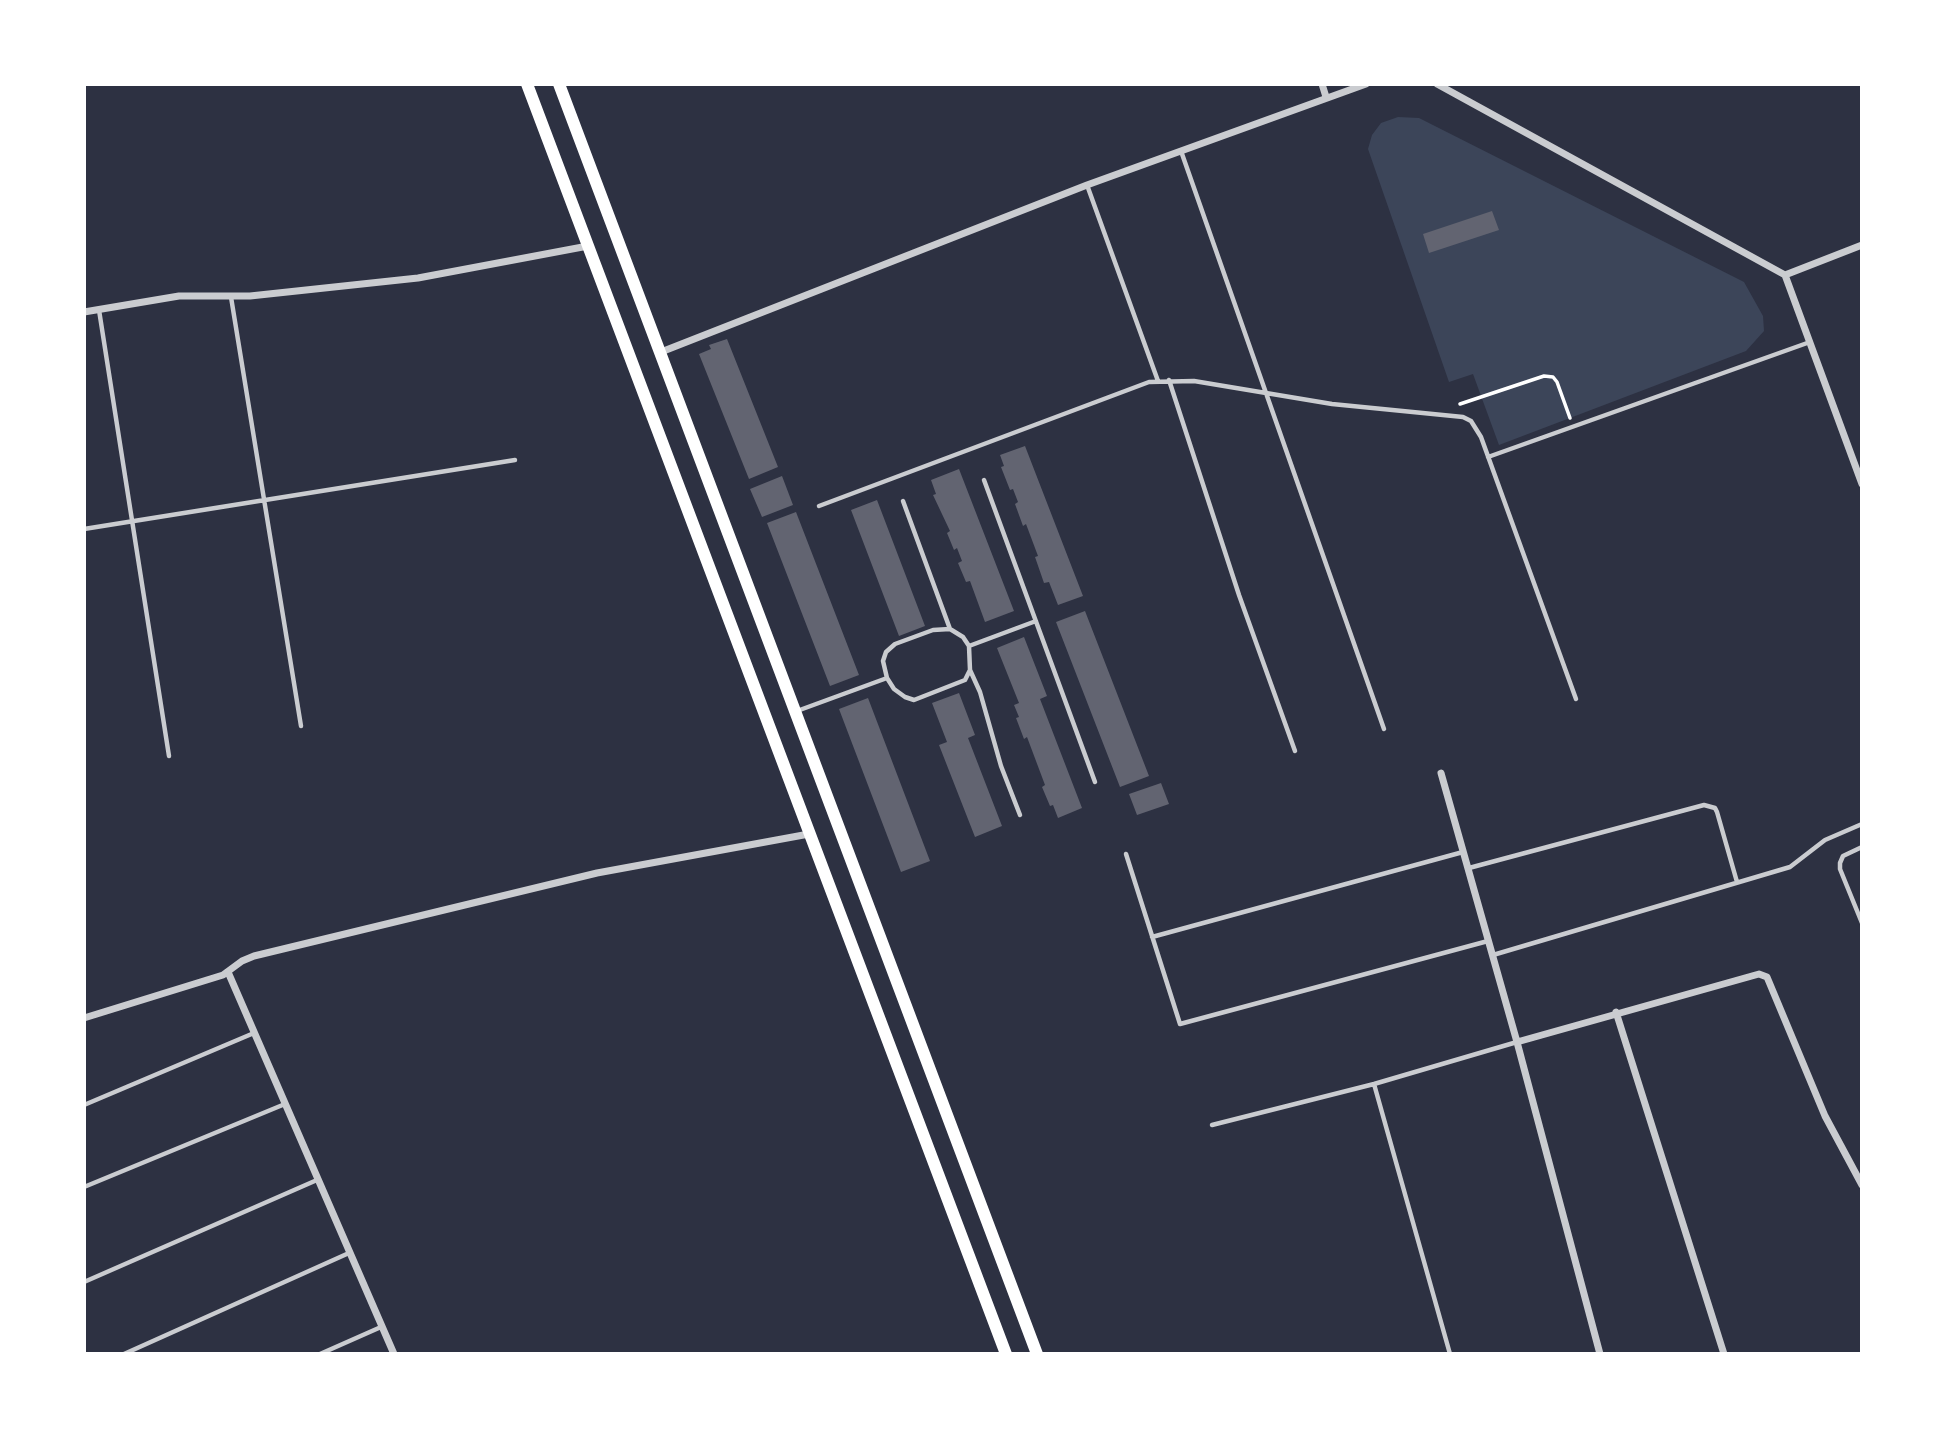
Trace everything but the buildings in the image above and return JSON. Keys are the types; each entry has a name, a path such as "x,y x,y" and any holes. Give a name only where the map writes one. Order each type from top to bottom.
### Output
{"main road":[{"path":"527,84 1006,1354"},
{"path":"559,84 1037,1354"}],"street":[{"path":"1322,84 1325,97"},
{"path":"660,352 1087,186 1366,84"},
{"path":"1437,84 1785,275 1862,484"},
{"path":"1785,275 1862,245"},
{"path":"84,312 179,296 250,296 418,278 588,246"},
{"path":"1440,773 1517,1042 1600,1354"},
{"path":"84,1018 228,972 254,956 597,873 809,834"},
{"path":"228,972 394,1354"},
{"path":"1517,1042 1616,1012 1759,974 1767,977 1825,1116 1862,1185"},
{"path":"1616,1012 1724,1354"}],"lane":[{"path":"1180,151 1384,729"},
{"path":"1087,186 1158,381"},
{"path":"231,296 301,726"},
{"path":"99,309 169,756"},
{"path":"1488,457 1810,342"},
{"path":"1169,380 1239,595 1295,751"},
{"path":"819,506 1149,382 1194,381 1332,404 1463,417 1471,421 1481,437 1576,699"},
{"path":"84,529 514,460"},
{"path":"984,480 1095,782"},
{"path":"903,501 950,629"},
{"path":"969,646 1036,621"},
{"path":"970,670 965,680 914,700 894,689 887,678 884,661 886,652 895,644 933,630 950,629 963,637 969,646 970,670 980,692 1001,766 1020,815"},
{"path":"797,712 887,678"},
{"path":"1468,869 1704,805 1715,808 1717,812 1737,882"},
{"path":"1492,955 1790,867 1825,839 1862,824"},
{"path":"1862,847 1843,856 1840,863 1862,923"},
{"path":"1152,937 1463,852"},
{"path":"1126,854 1180,1024 1488,942"},
{"path":"84,1105 254,1033"},
{"path":"1212,1125 1374,1084 1517,1042"},
{"path":"1374,1084 1450,1354"},
{"path":"84,1187 285,1104"},
{"path":"84,1282 317,1180"},
{"path":"124,1354 349,1253"},
{"path":"320,1354 382,1327"}],"path":[{"path":"1457,405 1544,376 1553,377 1573,427"}],"shaded area":[{"path":"1398,117 1419,118 1744,282 1763,316 1764,331 1746,351 1499,445 1473,374 1449,382 1368,149 1372,135 1381,123"}]}
